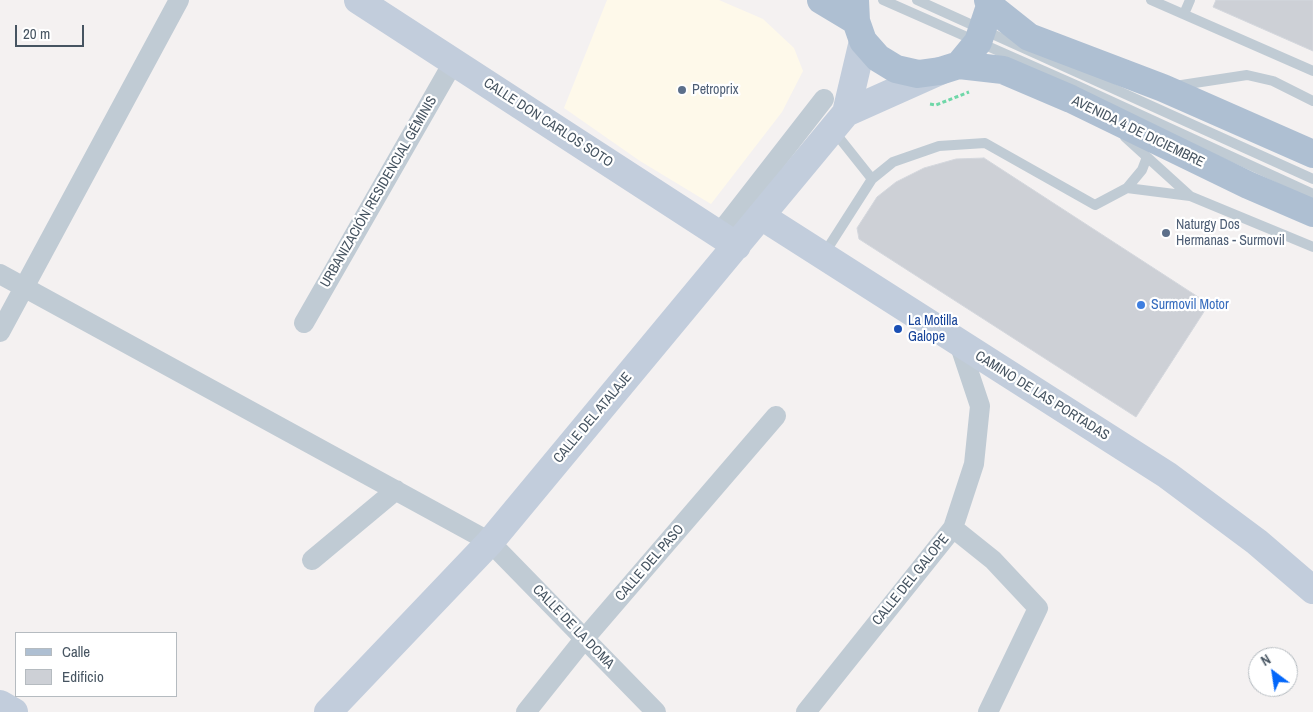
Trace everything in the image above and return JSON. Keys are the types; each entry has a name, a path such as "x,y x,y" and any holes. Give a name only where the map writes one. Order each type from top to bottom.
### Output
{"main road":[{"path":"821,0 858,21"},
{"path":"949,68 985,19 1163,88 1313,154"},
{"name":"AVENIDA 4 DE DICIEMBRE","path":"858,21 878,58 896,69 918,74 949,68 1003,70 1071,99 1248,185 1313,214"}],"street":[{"path":"0,332 179,0"},
{"name":"CALLE DON CARLOS SOTO","path":"358,0 728,240"},
{"name":"CALLE DEL ATALAJE","path":"328,712 490,542 728,240 761,216 834,114 858,21"},
{"name":"URBANIZACIÓN RESIDENCIAL GÉMINIS","path":"304,323 454,61"},
{"name":"CALLE DEL ATALAJE","path":"834,114 949,68"},
{"path":"728,240 834,114"},
{"name":"CAMINO DE LAS PORTADAS","path":"761,216 1167,476 1257,542 1313,590"},
{"name":"CALLE DE LA DOMA","path":"0,274 490,542 654,711"},
{"name":"CALLE DEL GALOPE","path":"806,712 953,528 974,464 980,406 959,343"},
{"name":"CALLE DEL PASO","path":"526,712 584,638 776,416"},
{"path":"312,560 396,490"},
{"path":"953,528 993,560 1038,608 988,712"},
{"path":"0,704 14,712"}],"lane":[{"path":"883,0 985,19 1313,194"},
{"path":"917,0 985,19 1313,179"},
{"path":"1151,0 1313,71"},
{"path":"1184,14 1190,0"},
{"path":"1163,88 1247,75 1273,81 1313,101"},
{"path":"834,114 872,180"},
{"path":"1100,114 1190,196"},
{"path":"824,255 872,180 893,162 938,146 985,143 1095,205 1127,188 1142,170 1148,157"},
{"path":"1127,188 1190,196 1313,247"}],"path":[{"path":"927,104 936,105 958,95 974,91"}],"shaded area":[{"name":"Petroprix","path":"607,0 719,0 763,19 794,48 803,71 782,112 711,204 640,161 564,108"}],"building":[{"path":"1216,0 1313,0 1313,51 1213,7"},
{"path":"984,158 1209,304 1136,417 859,239 857,228 877,197 896,182 924,168 956,159"}],"place":[{"name":"Petroprix","path":"682,90"},
{"name":"Naturgy Dos Hermanas - Surmovil","path":"1166,233"},
{"name":"Surmovil Motor","path":"1141,305"},
{"name":"La Motilla Galope","path":"898,329"}]}
